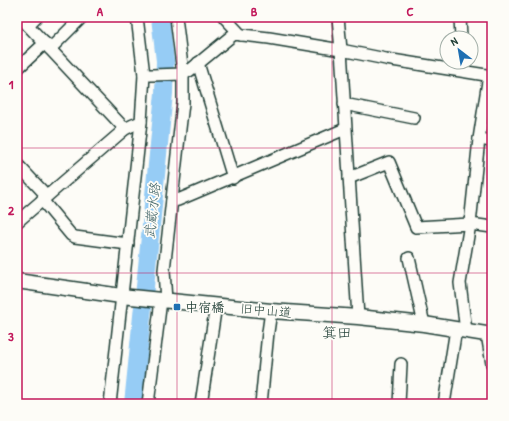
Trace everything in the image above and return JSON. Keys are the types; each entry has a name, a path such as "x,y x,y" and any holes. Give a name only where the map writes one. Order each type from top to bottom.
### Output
{"main road":[{"name":"旧中山道","path":"17,281 124,296 271,311 358,317 424,324 490,334"}],"street":[{"path":"36,17 24,21 125,129"},
{"path":"17,69 82,17"},
{"path":"110,404 124,296 141,122 148,75 137,17"},
{"path":"148,404 161,300 182,103 176,17"},
{"path":"224,17 241,35"},
{"path":"338,17 358,317"},
{"path":"460,17 461,30"},
{"path":"148,75 179,74 189,71 234,34 269,38 386,59 439,64"},
{"path":"198,63 233,178"},
{"path":"444,404 461,330 460,283 470,224 479,139 490,75 474,70"},
{"path":"344,104 414,118"},
{"path":"17,222 125,129 141,122"},
{"path":"172,201 233,178 345,129"},
{"path":"479,139 492,141"},
{"path":"348,178 388,162 416,227 470,224 492,226"},
{"path":"17,164 71,235 75,237 128,244"},
{"path":"409,258 424,324"},
{"path":"202,404 216,305"},
{"path":"261,404 271,311"},
{"path":"490,334 492,364"},
{"path":"399,404 401,364"}],"waterway":[{"name":"武蔵水路","path":"133,404 164,93 165,61 160,17"}],"place":[{"name":"中宿橋","path":"177,307"}],"district":[{"name":"箕田","path":"337,333"}]}
